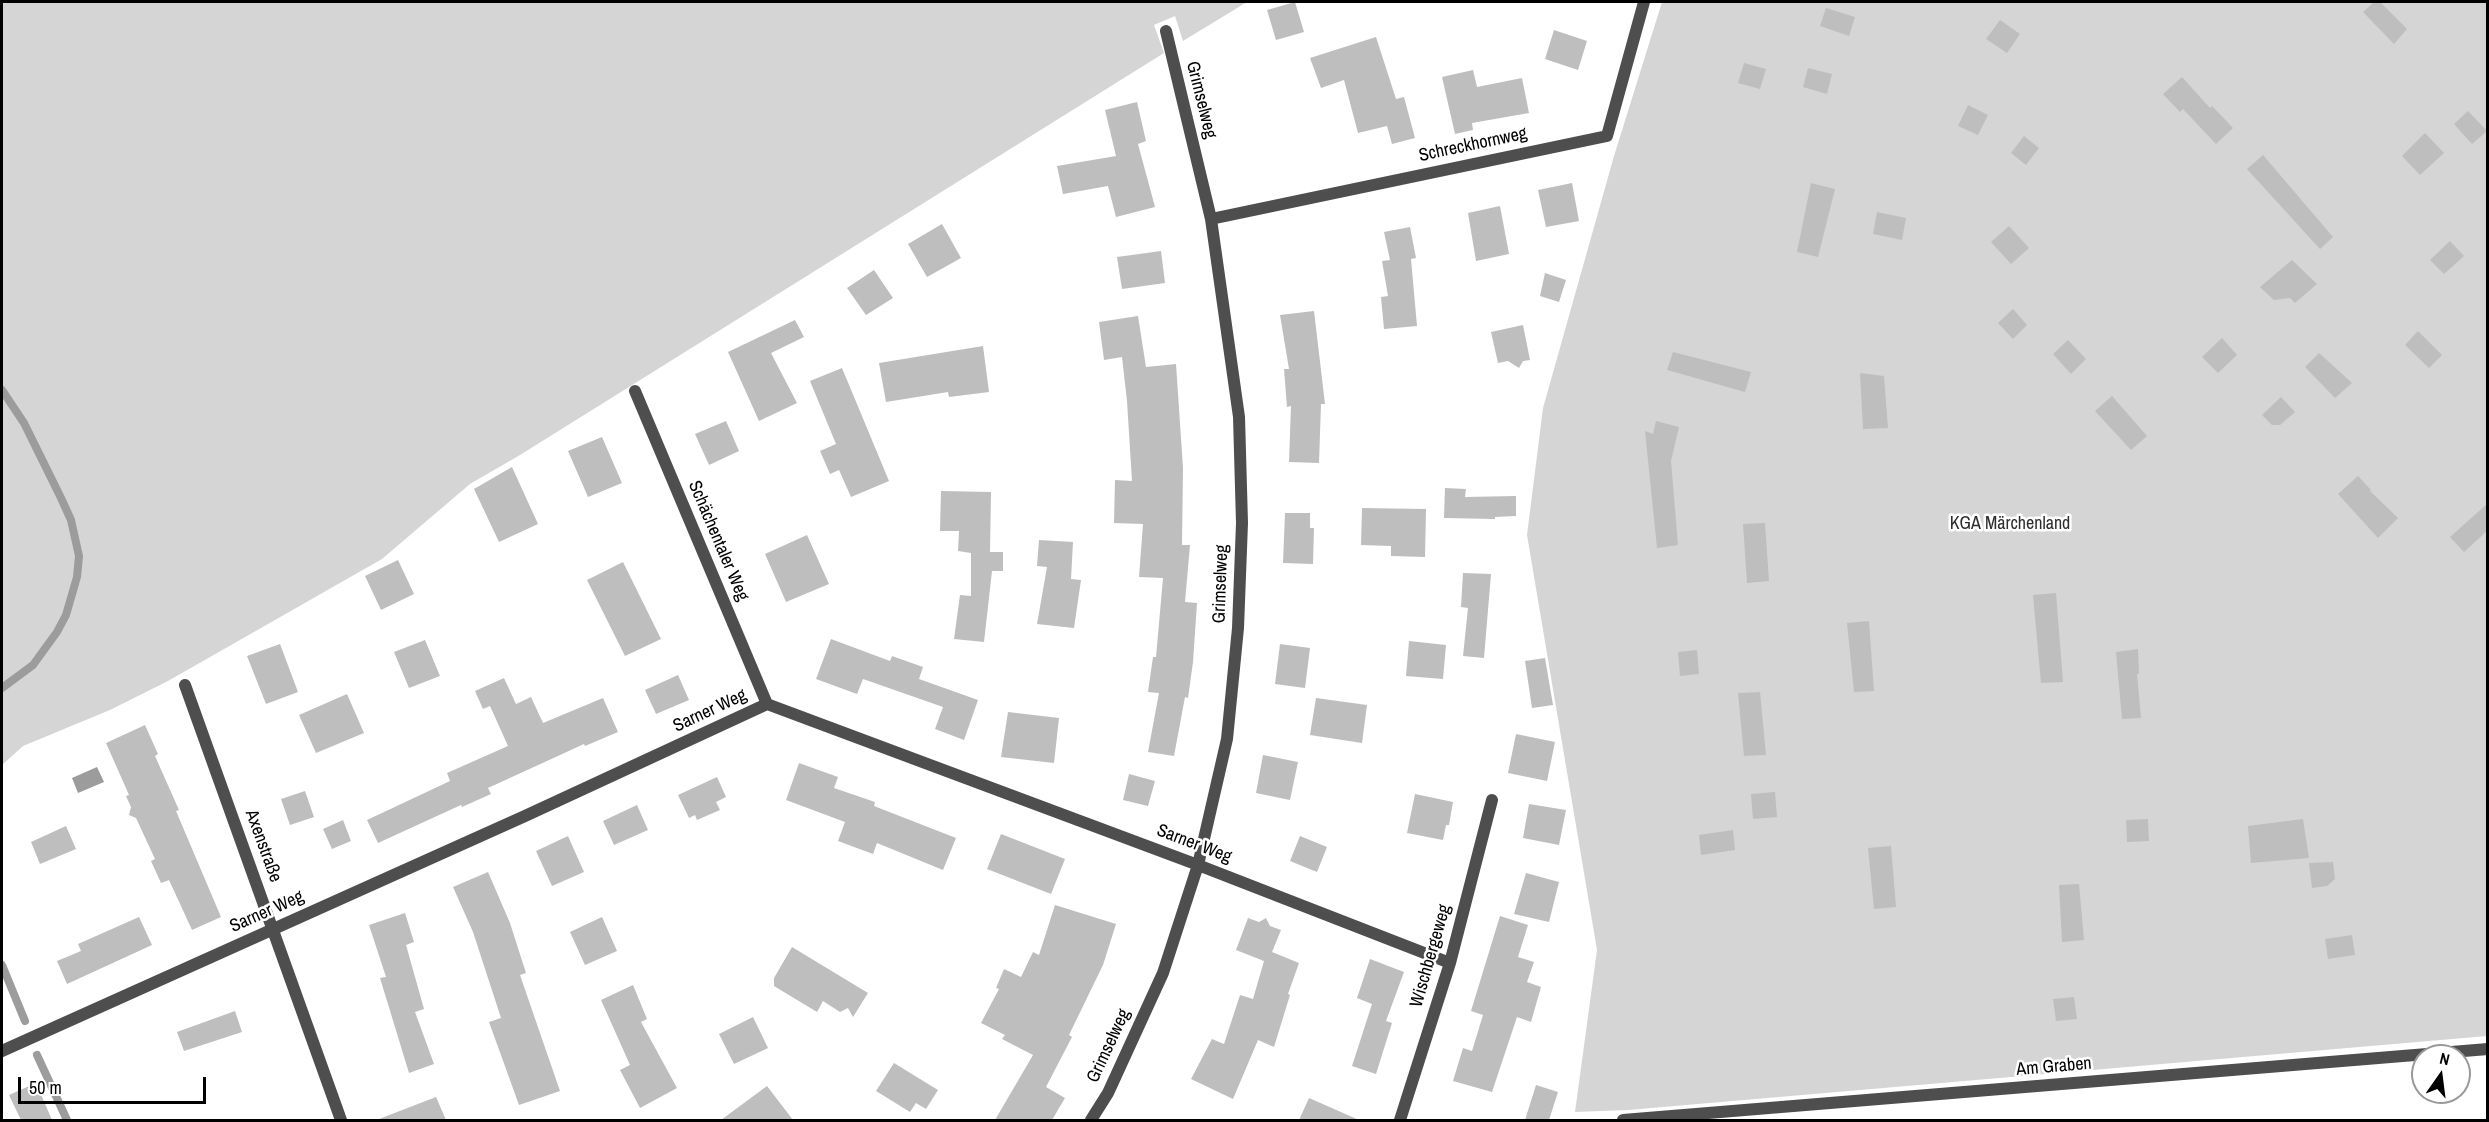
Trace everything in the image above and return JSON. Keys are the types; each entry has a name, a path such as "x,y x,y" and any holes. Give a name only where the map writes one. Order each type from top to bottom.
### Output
{"street":[{"name":"Schreckhornweg","path":"1211,219 1607,136 1644,2"},
{"name":"Grimselweg","path":"1091,1120 1107,1093 1164,973 1198,865 1227,739 1238,628 1242,523 1239,417 1211,219 1166,31"},
{"name":"Schächentaler Weg","path":"635,391 767,704"},
{"name":"Axenstraße","path":"185,686 341,1120"},
{"name":"Sarner Weg","path":"2,1051 767,704 1198,865 1450,963"},
{"name":"Wischbergeweg","path":"1400,1120 1450,963 1492,800"},
{"name":"Am Graben","path":"1623,1120 2487,1049"}],"green space":[{"path":"2,2 1247,2 1183,41 1175,16 1154,25 1164,53 470,484 382,559 168,681 110,710 23,746 2,765"},
{"name":"KGA Märchenland","path":"1662,2 2487,2 2487,1036 1628,1110 1575,1112 1597,950 1527,535 1543,408 1614,156"}],"shaded area":[{"path":"97,767 104,782 78,793 72,778"}],"building":[{"path":"1295,2 1304,32 1276,40 1267,10"},
{"path":"2374,2 2380,2 2407,29 2394,44 2363,12"},
{"path":"1826,8 1855,17 1849,36 1820,26"},
{"path":"2000,20 2020,34 2007,53 1986,39"},
{"path":"1554,30 1587,41 1578,70 1545,59"},
{"path":"1376,37 1396,99 1404,97 1415,138 1392,144 1387,126 1358,133 1344,80 1321,88 1310,58"},
{"path":"1744,63 1766,69 1760,89 1738,83"},
{"path":"1808,68 1832,74 1827,94 1803,87"},
{"path":"1473,70 1477,87 1522,78 1529,113 1472,123 1473,130 1455,134 1442,77"},
{"path":"2182,77 2210,108 2212,106 2233,128 2216,144 2183,109 2180,112 2163,94"},
{"path":"1137,102 1146,141 1138,144 1155,207 1116,217 1108,186 1063,194 1057,166 1116,156 1105,110"},
{"path":"1968,105 1988,115 1978,135 1958,126"},
{"path":"2468,111 2487,131 2472,144 2454,124"},
{"path":"2425,133 2444,153 2420,175 2402,156"},
{"path":"2024,136 2039,148 2026,165 2011,153"},
{"path":"2263,155 2333,237 2320,249 2247,169"},
{"path":"1572,183 1579,221 1546,227 1538,190"},
{"path":"1811,183 1835,189 1818,257 1797,252"},
{"path":"1500,206 1509,254 1476,261 1468,213"},
{"path":"1877,212 1906,218 1902,240 1873,234"},
{"path":"942,224 961,258 927,277 908,244"},
{"path":"2009,226 2029,248 2011,264 1991,242"},
{"path":"1410,227 1416,258 1411,259 1417,326 1384,329 1381,297 1388,296 1382,261 1390,260 1384,232"},
{"path":"2450,241 2464,256 2444,274 2430,260"},
{"path":"1161,251 1165,283 1122,289 1117,257"},
{"path":"2292,260 2317,284 2295,303 2290,298 2274,300 2260,287"},
{"path":"874,270 893,298 866,315 847,288"},
{"path":"1545,273 1566,280 1559,302 1540,296"},
{"path":"2013,309 2027,325 2013,339 1998,323"},
{"path":"1314,311 1325,404 1321,404 1319,463 1289,462 1291,406 1287,407 1284,369 1289,369 1280,315"},
{"path":"1138,316 1146,367 1176,364 1183,468 1182,545 1190,545 1185,602 1197,603 1188,698 1185,697 1174,756 1148,752 1159,693 1148,692 1153,657 1156,657 1163,578 1139,577 1143,524 1114,523 1115,480 1132,481 1127,401 1122,357 1104,360 1099,322"},
{"path":"795,320 804,337 771,353 797,403 759,421 728,352"},
{"path":"1523,325 1530,360 1523,361 1519,368 1508,361 1498,363 1491,332"},
{"path":"2418,331 2442,355 2429,368 2405,345"},
{"path":"2222,338 2237,355 2218,373 2202,357"},
{"path":"2068,340 2086,359 2071,374 2053,354"},
{"path":"983,346 989,392 949,397 948,392 886,402 879,363"},
{"path":"1673,352 1751,372 1745,392 1667,370"},
{"path":"2319,353 2352,383 2335,398 2305,367"},
{"path":"842,368 889,481 851,497 839,470 830,474 820,451 836,444 810,381"},
{"path":"1860,373 1884,376 1888,428 1863,429"},
{"path":"2112,396 2147,436 2131,450 2095,411"},
{"path":"2281,397 2295,412 2280,425 2272,425 2262,415"},
{"path":"726,421 739,451 709,465 695,434"},
{"path":"1656,421 1679,427 1671,461 1678,545 1657,548 1645,431 1653,434"},
{"path":"602,437 622,483 588,497 568,451"},
{"path":"512,467 538,524 499,542 474,489"},
{"path":"2358,476 2398,518 2378,538 2338,494"},
{"path":"1445,488 1466,489 1465,497 1516,496 1516,516 1495,517 1495,519 1444,518"},
{"path":"941,491 991,492 990,552 1003,552 1003,571 992,571 984,642 954,639 960,595 971,596 971,553 958,551 959,531 940,531"},
{"path":"2487,504 2487,531 2464,552 2450,537"},
{"path":"1362,508 1426,509 1425,557 1391,556 1391,546 1361,545"},
{"path":"1285,513 1310,513 1310,528 1314,528 1313,564 1283,563"},
{"path":"1765,523 1769,581 1747,583 1743,524"},
{"path":"807,535 829,584 786,602 765,554"},
{"path":"1039,540 1073,542 1071,579 1081,580 1074,628 1037,624 1047,567 1037,566"},
{"path":"398,560 414,594 381,610 365,576"},
{"path":"623,562 661,639 625,656 587,580"},
{"path":"1463,573 1491,574 1484,658 1463,656 1468,608 1461,607"},
{"path":"2056,593 2063,682 2041,683 2033,595"},
{"path":"1869,621 1874,691 1854,692 1847,623"},
{"path":"831,639 890,661 892,656 923,667 919,679 978,700 964,740 935,729 943,707 863,679 857,694 816,679"},
{"path":"425,640 440,676 409,688 394,652"},
{"path":"1409,641 1446,645 1443,679 1406,676"},
{"path":"280,644 298,692 266,704 247,656"},
{"path":"1280,644 1310,648 1305,688 1275,684"},
{"path":"2138,649 2139,674 2137,674 2141,718 2122,719 2116,652"},
{"path":"1697,650 1699,674 1680,676 1678,652"},
{"path":"1545,658 1553,705 1532,708 1525,661"},
{"path":"678,675 689,700 656,714 645,690"},
{"path":"504,678 516,704 531,697 543,723 603,698 618,732 585,746 584,744 488,788 491,794 462,807 461,805 378,843 367,820 450,781 447,773 508,746 490,706 483,709 475,691"},
{"path":"1760,692 1766,755 1744,756 1738,693"},
{"path":"347,694 364,733 316,753 299,715"},
{"path":"1316,698 1367,705 1362,743 1310,735"},
{"path":"1008,712 1059,718 1054,763 1001,757"},
{"path":"145,725 158,754 155,756 179,810 176,811 221,917 192,930 169,880 161,883 151,861 155,859 136,818 129,815 131,807 126,796 129,795 106,743"},
{"path":"1516,734 1555,742 1547,781 1508,773"},
{"path":"1263,755 1298,762 1290,800 1256,793"},
{"path":"799,763 838,777 834,788 875,802 874,806 956,838 943,870 877,843 873,854 838,841 845,822 786,800"},
{"path":"1129,774 1155,781 1148,806 1123,800"},
{"path":"717,777 726,797 716,802 720,810 697,820 695,815 689,818 678,795"},
{"path":"305,791 314,817 290,825 281,799"},
{"path":"1775,792 1777,817 1753,819 1751,794"},
{"path":"1415,794 1453,802 1449,825 1446,825 1443,840 1407,833"},
{"path":"1529,804 1566,810 1559,845 1523,838"},
{"path":"637,805 648,830 614,845 603,821"},
{"path":"2148,819 2149,841 2127,842 2126,820"},
{"path":"2303,819 2309,858 2251,863 2248,826"},
{"path":"343,820 351,841 332,849 323,829"},
{"path":"66,826 76,849 40,864 31,842"},
{"path":"1733,830 1735,850 1701,855 1699,835"},
{"path":"1001,834 1065,859 1051,894 987,869"},
{"path":"568,836 584,872 552,886 536,851"},
{"path":"1300,836 1327,847 1317,872 1290,861"},
{"path":"1891,846 1896,907 1874,909 1868,848"},
{"path":"2333,862 2335,879 2327,886 2312,888 2309,863"},
{"path":"488,872 510,923 526,973 520,975 560,1091 519,1105 489,1022 501,1018 473,932 453,887"},
{"path":"1526,873 1559,882 1549,922 1514,914"},
{"path":"2079,884 2084,940 2062,942 2059,885"},
{"path":"1055,905 1116,924 1103,965 1069,1035 1072,1037 1046,1087 1065,1098 1052,1120 995,1120 1033,1055 1002,1039 1005,1035 981,1023 999,989 996,988 1004,969 1021,977 1033,952 1039,955"},
{"path":"405,913 414,942 406,945 424,1009 415,1012 434,1064 409,1073 380,978 386,977 369,925"},
{"path":"1500,916 1528,925 1518,957 1534,962 1527,982 1541,987 1531,1022 1517,1017 1492,1092 1453,1081 1463,1048 1472,1051 1483,1015 1471,1011"},
{"path":"139,917 152,945 67,984 57,961 81,951 78,944"},
{"path":"602,917 617,951 585,965 570,932"},
{"path":"1248,918 1259,922 1266,918 1270,926 1281,930 1272,952 1299,963 1274,1047 1258,1040 1233,1099 1191,1079 1212,1039 1224,1044 1240,995 1253,999 1264,961 1236,950"},
{"path":"2352,935 2355,955 2328,959 2325,939"},
{"path":"792,947 868,993 853,1017 848,1008 840,1012 823,1001 817,1012 774,986 774,978"},
{"path":"1370,959 1404,972 1386,1021 1392,1023 1376,1074 1352,1066 1372,1004 1357,998"},
{"path":"633,985 647,1019 641,1022 677,1088 640,1108 620,1070 630,1065 601,1000"},
{"path":"2074,997 2077,1019 2056,1021 2053,999"},
{"path":"235,1011 242,1032 184,1051 177,1032"},
{"path":"753,1017 768,1048 734,1064 719,1034"},
{"path":"894,1063 938,1090 926,1109 916,1103 910,1112 876,1091"},
{"path":"36,1083 52,1120 21,1120 9,1095"},
{"path":"1536,1085 1558,1092 1549,1120 1525,1120"},
{"path":"767,1086 793,1120 721,1120"},
{"path":"436,1097 446,1120 379,1120 379,1119"},
{"path":"1309,1098 1359,1120 1299,1120"}],"waterway":[{"path":"2,390 24,423 61,498 71,520 79,556 77,577 66,615 57,632 33,665 2,688"},
{"path":"2,965 25,1021"},
{"path":"37,1055 67,1120"}]}
